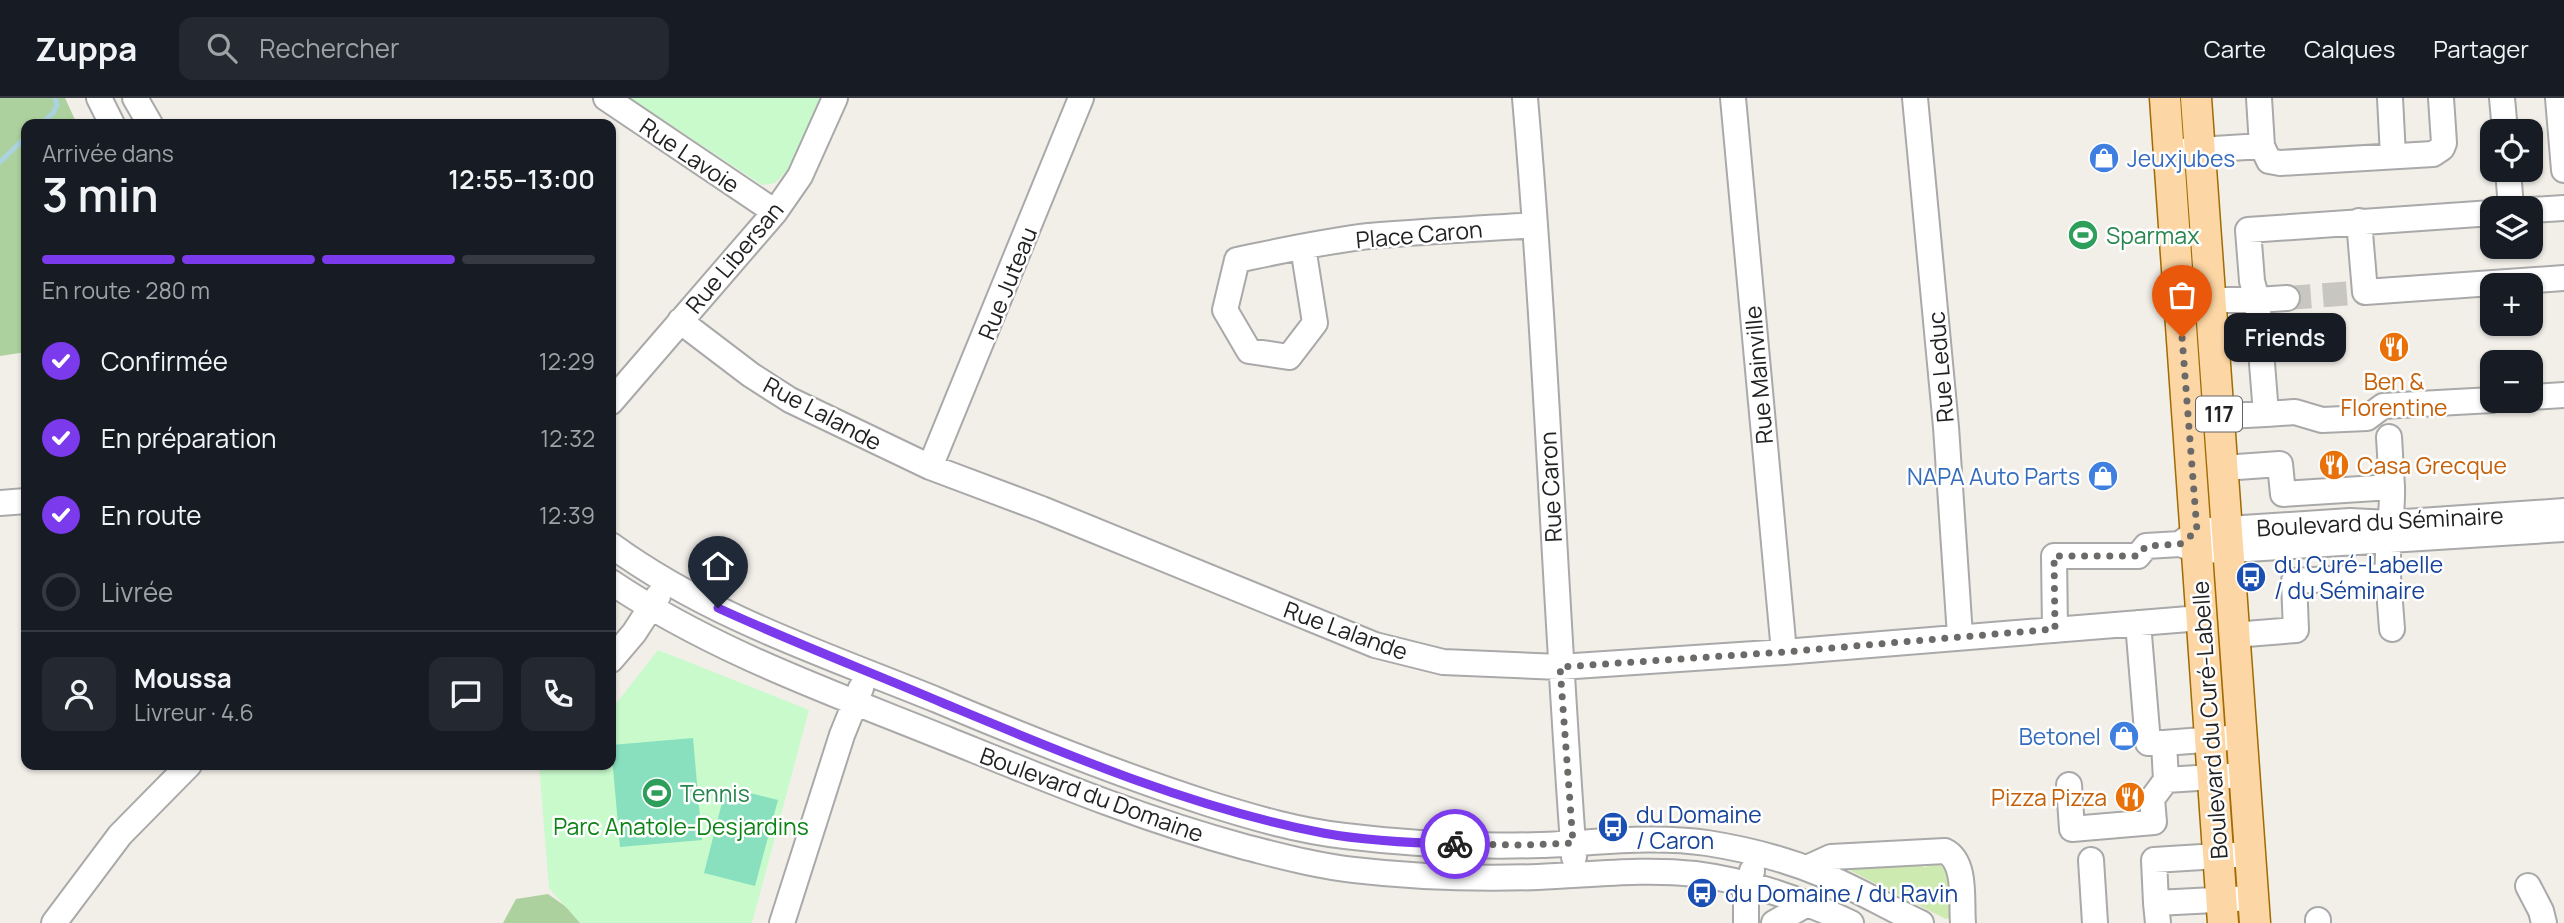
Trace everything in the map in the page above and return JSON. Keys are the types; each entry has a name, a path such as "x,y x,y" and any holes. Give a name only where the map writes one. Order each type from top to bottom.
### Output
{"main road":[{"name":"Boulevard du Curé-Labelle","path":"2165,98 2187,418 2192,542 2201,618 2222,911"},
{"name":"Boulevard du Curé-Labelle","path":"2196,98 2254,911"}],"street":[{"path":"99,98 110,119"},
{"path":"135,98 146,119"},
{"name":"Rue Lavoie","path":"606,98 775,212"},
{"name":"Rue Libersan","path":"616,396 775,212 800,176 835,98"},
{"name":"Rue Juteau","path":"930,467 1082,98"},
{"name":"Rue Caron","path":"1525,98 1575,875"},
{"name":"Rue Mainville","path":"1733,98 1784,652"},
{"name":"Rue Leduc","path":"1914,98 1946,427 1960,636"},
{"path":"2259,98 2262,146 2269,161 2280,163 2433,153 2442,148 2444,143 2441,98"},
{"path":"2390,98 2393,156"},
{"path":"2502,98 2504,119"},
{"path":"2558,98 2564,170"},
{"path":"2169,151 2262,146"},
{"path":"2543,209 2564,208"},
{"path":"2266,414 2257,300 2252,281 2248,230 2480,214"},
{"path":"2359,221 2359,292 2564,278"},
{"name":"Place Caron","path":"1303,247 1315,323 1289,357 1249,351 1225,310 1237,260 1303,247 1367,237 1535,225"},
{"path":"2179,302 2211,298 2230,301 2287,298"},
{"name":"Rue Lalande","path":"680,321 751,375 790,400 930,467 1042,509 1375,645 1443,662 1560,667 1784,652 2201,618"},
{"path":"2543,396 2564,395"},
{"path":"2187,418 2295,412 2322,420 2367,418 2383,406 2480,401"},
{"path":"2389,437 2392,487 2388,576 2392,629"},
{"path":"2223,468 2280,464 2283,494 2392,487"},
{"path":"0,503 21,501"},
{"name":"Boulevard du Séminaire","path":"2390,532 2564,511"},
{"name":"Boulevard du Séminaire","path":"2055,629 2054,556 2138,556 2146,546 2228,539 2390,532 2564,529"},
{"name":"Boulevard du Domaine","path":"616,548 666,581 742,620 867,672 1126,776 1285,825 1325,834 1399,841 1498,845 1609,839 1683,840 1756,853 1807,868 1921,923"},
{"path":"2234,635 2296,630 2294,581 2388,576"},
{"path":"616,654 634,633 666,581"},
{"name":"Boulevard du Domaine","path":"616,585 651,608 735,653 1131,813 1205,836 1285,857 1352,870 1396,874 1481,877 1616,872 1678,873 1748,884 1807,904 1851,923"},
{"path":"2138,623 2148,743 2242,737"},
{"path":"782,923 842,735 867,672"},
{"path":"2069,785 2071,829 2154,822 2152,799 2166,780 2164,743"},
{"path":"54,923 120,835 184,770"},
{"path":"2166,780 2245,775"},
{"path":"1807,868 1831,857 1940,850 1953,855 1959,865 1963,923"},
{"path":"1746,923 1745,902 1756,853"},
{"path":"2250,853 2154,860 2157,913 2254,911"},
{"path":"2091,860 2095,923"},
{"path":"2528,886 2544,923"},
{"path":"1774,923 1807,904"}],"green space":[{"path":"0,98 65,98 75,119 21,119 21,353 0,356"},
{"path":"630,98 820,98 788,169 775,183 762,185"},
{"name":"Parc Anatole-Desjardins","path":"658,650 809,710 752,923 580,923 549,888 539,770 616,770 616,704"},
{"name":"Tennis","path":"693,738 702,840 620,847 613,770 616,770 616,745"},
{"path":"726,787 778,800 755,886 704,873"},
{"path":"1922,861 1923,867 1927,867 1927,862 1938,863 1947,872 1953,917 1946,919 1849,870 1850,866"},
{"path":"548,894 589,923 503,923 516,899"}],"waterway":[{"path":"46,119 57,105 55,98"},
{"path":"0,162 21,142"}],"tunnel":[{"path":"2287,298 2354,293"}],"way so far":[{"path":"1455,844 1573,843 1560,667 1784,652 2055,629 2054,556 2138,556 2146,546 2180,544 2197,531 2182,337"}],"place":[{"name":"Jeuxjubes","path":"2104,158"},
{"name":"Sparmax","path":"2083,235"},
{"name":"Friends","path":"2182,337"},
{"name":"Ben & Florentine","path":"2394,347"},
{"name":"Casa Grecque","path":"2334,465"},
{"name":"NAPA Auto Parts","path":"2103,476"},
{"name":"du Curé-Labelle / du Séminaire","path":"2251,577"},
{"name":"Betonel","path":"2124,736"},
{"name":"Tennis","path":"657,793"},
{"name":"Pizza Pizza","path":"2130,797"},
{"name":"du Domaine / Caron","path":"1613,827"},
{"name":"du Domaine / du Ravin","path":"1702,893"}],"route":[{"path":"718,608 812,650 1019,735 1163,789 1325,834 1455,844"}]}
